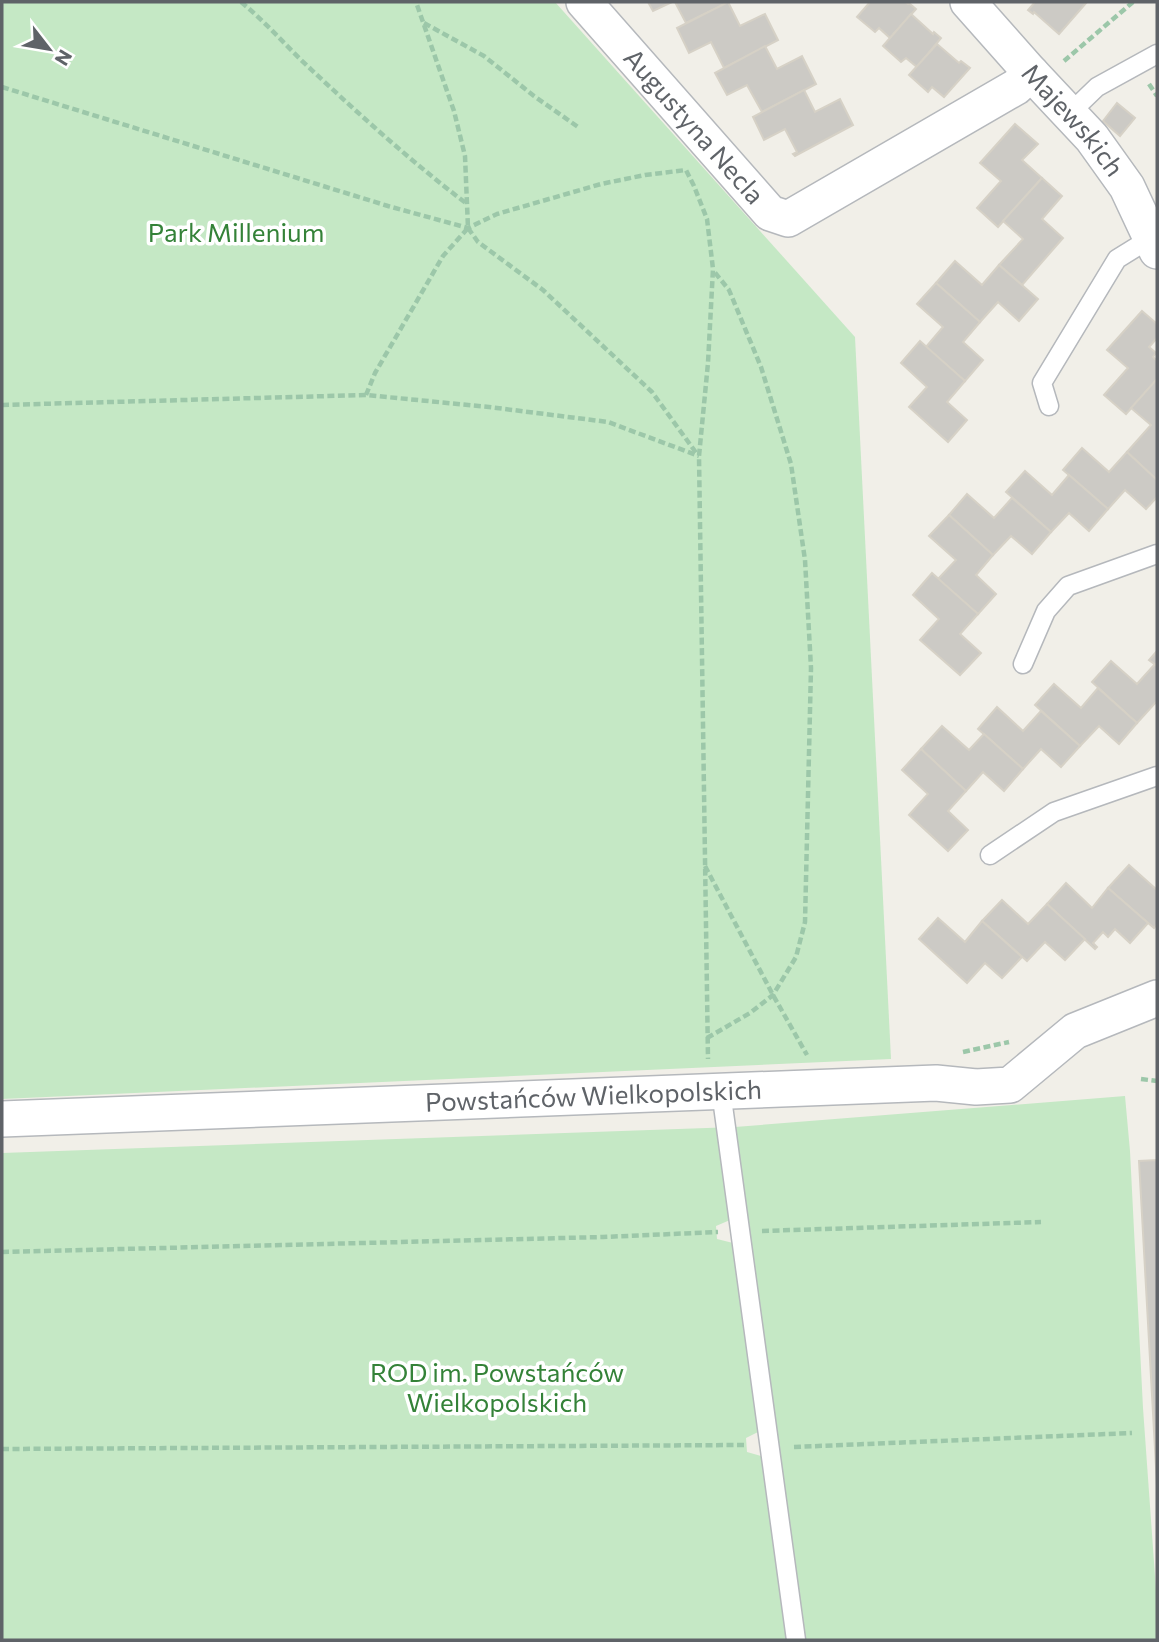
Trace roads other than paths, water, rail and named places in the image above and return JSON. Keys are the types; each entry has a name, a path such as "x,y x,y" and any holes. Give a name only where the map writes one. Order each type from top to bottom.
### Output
{"street":[{"name":"Augustyna Necla","path":"584,2 770,213 788,219 1035,77"},
{"name":"Majewskich","path":"968,2 1092,138 1126,187 1154,244"},
{"name":"Powstańców Wielkopolskich","path":"2,1119 936,1083 976,1087 1010,1085 1075,1031 1157,998"}],"lane":[{"path":"1069,114 1097,87 1157,54"},
{"path":"1049,405 1042,383 1117,258 1154,244"},
{"path":"1023,664 1046,611 1068,586 1157,554"},
{"path":"989,855 1054,812 1157,776"},
{"path":"716,1091 796,1640"}],"park label":[{"name":"Park Millenium","path":"236,233"},
{"name":"ROD im. Powstańców Wielkopolskich","path":"497,1388"}]}
